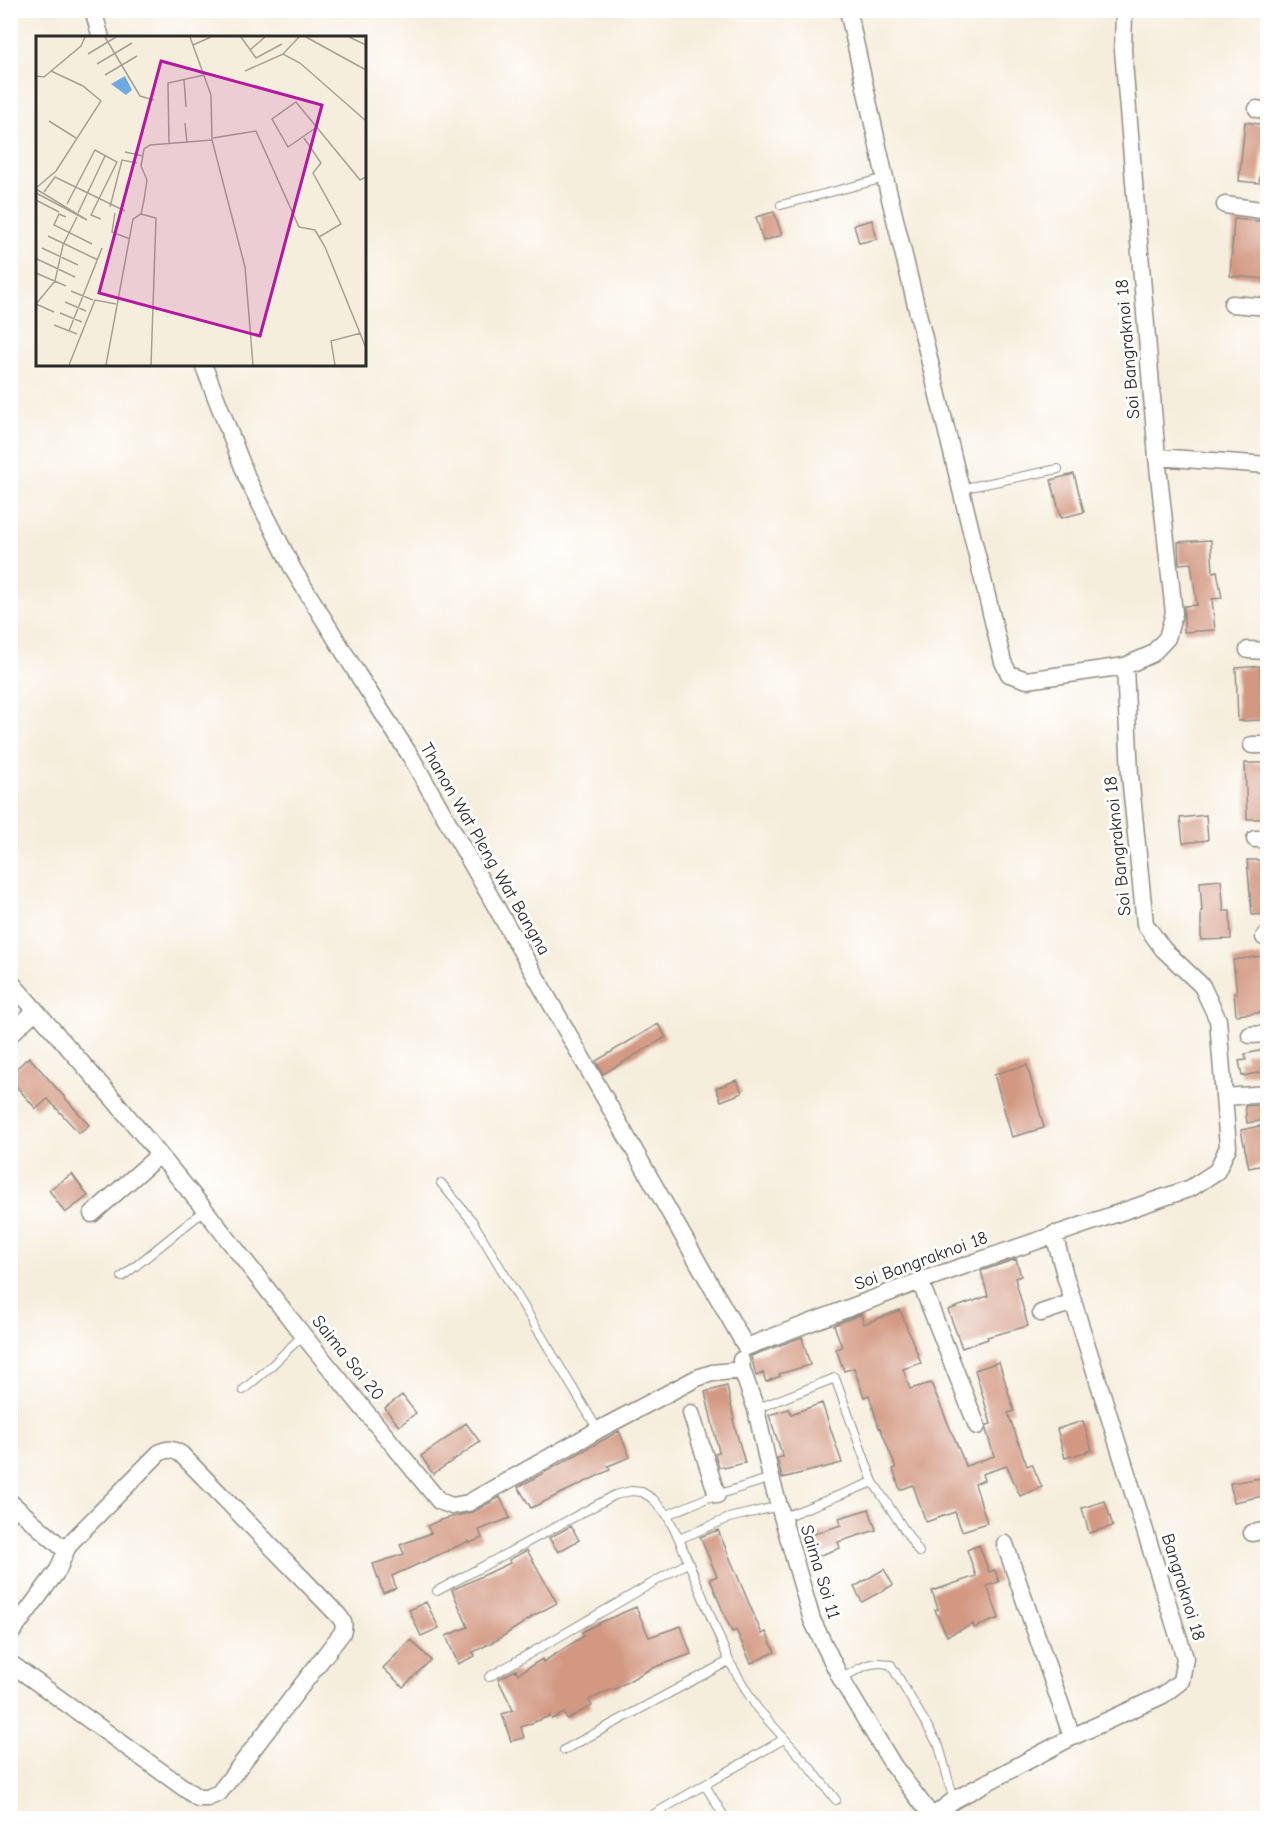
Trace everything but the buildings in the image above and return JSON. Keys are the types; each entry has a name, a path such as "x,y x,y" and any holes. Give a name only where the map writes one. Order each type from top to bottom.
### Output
{"street":[{"path":"93,10 101,36"},
{"path":"848,10 885,178 1003,662 1009,674 1027,680 1125,666"},
{"name":"Soi Bangraknoi 18","path":"746,1347 920,1281 1191,1188 1217,1171 1228,1147 1218,1020 1215,1011 1203,986 1163,949 1145,924 1130,775 1125,666 1152,654 1160,646 1167,638 1174,614 1157,457 1123,50 1124,10"},
{"path":"1225,205 1268,211"},
{"path":"1232,304 1268,307"},
{"name":"Thanon Wat Pleng Wat Bangna","path":"204,366 248,480 294,571 411,757 746,1347"},
{"path":"1157,457 1268,465"},
{"path":"1248,650 1268,651"},
{"name":"Saima Soi 20","path":"10,981 115,1101 205,1210 303,1335 439,1501 452,1506 468,1503 697,1378 712,1373 742,1370"},
{"path":"10,1035 35,1011"},
{"path":"1250,1035 1268,1034"},
{"path":"1224,1097 1268,1094"},
{"path":"92,1214 159,1155"},
{"name":"Bangraknoi 18","path":"933,1818 954,1800 1072,1737 1163,1695 1181,1681 1185,1658 1073,1302 1054,1234"},
{"path":"920,1281 977,1425"},
{"path":"1041,1314 1073,1302"},
{"name":"Saima Soi 11","path":"746,1347 741,1358 742,1370 756,1409 771,1478 812,1620 841,1678 893,1765 933,1818"},
{"path":"691,1413 717,1495"},
{"path":"10,1635 58,1570 73,1540 159,1453 166,1449 172,1449 181,1454 344,1622 342,1633 219,1793 207,1798 198,1798 10,1663"},
{"path":"10,1502 66,1551"},
{"path":"1005,1544 1072,1737"}],"lane":[{"path":"781,205 885,178"},
{"path":"960,489 1058,469"},
{"path":"441,1183 473,1222 598,1430"},
{"path":"122,1277 205,1210"},
{"path":"243,1390 303,1335"},
{"path":"756,1409 835,1378 873,1482 920,1552"},
{"path":"666,1515 717,1495 771,1478"},
{"path":"679,1539 729,1518 782,1512 873,1482"},
{"path":"437,1591 615,1495 631,1491 642,1492 653,1499 666,1515 679,1539 729,1660 757,1708 836,1800"},
{"path":"489,1677 689,1562"},
{"path":"564,1750 729,1660"},
{"path":"841,1678 871,1663 884,1662 891,1665 939,1746 954,1800"},
{"path":"647,1818 784,1739"},
{"path":"705,1785 725,1818"}]}
